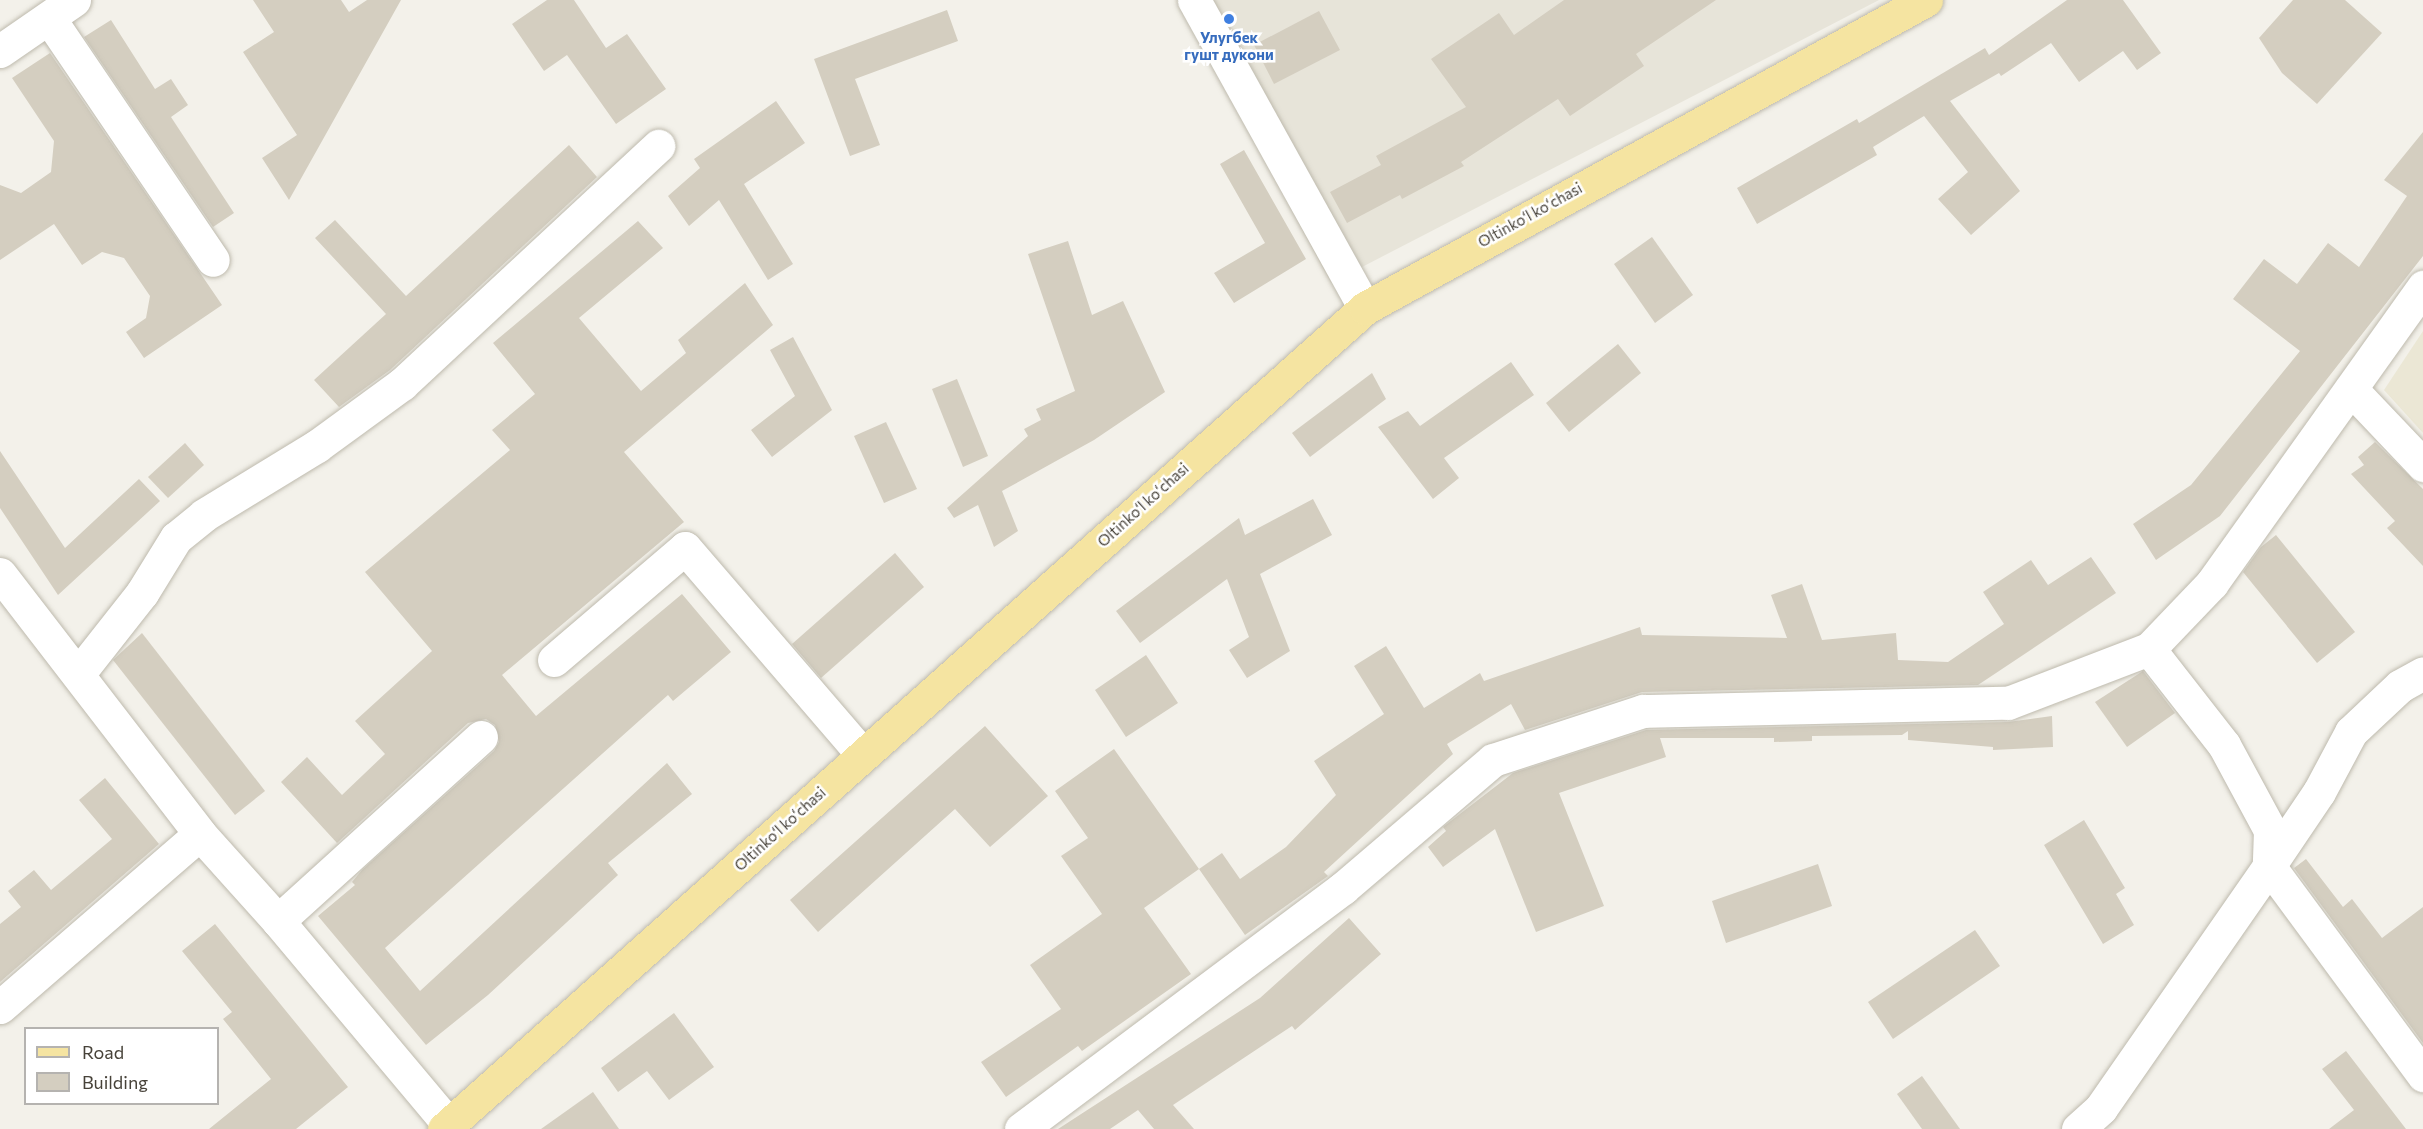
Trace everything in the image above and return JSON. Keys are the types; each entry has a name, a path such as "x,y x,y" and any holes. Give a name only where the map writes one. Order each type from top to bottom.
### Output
{"main road":[{"name":"Oltinkoʻl koʻchasi","path":"446,1127 1365,308 1615,167 1926,0"}],"street":[{"path":"1194,0 1365,308"},
{"path":"0,51 62,9 213,260"},
{"path":"79,673 142,593 176,538 204,515 317,446 402,384 658,146"},
{"path":"1021,1129 1343,888 1493,760 1643,711 2008,703 2149,649 2212,583 2423,287"},
{"path":"2350,389 2423,465"},
{"path":"554,660 685,548 863,755"},
{"path":"0,574 79,673 200,834 279,921 446,1127"},
{"path":"2149,649 2224,745 2270,830 2269,866 2423,1074"},
{"path":"2078,1129 2101,1108 2269,866 2319,792 2351,732 2400,686 2423,673"},
{"path":"279,921 481,737"},
{"path":"0,1007 200,834"}],"shaded area":[{"path":"1178,0 1879,0 1331,283"},
{"path":"2423,331 2423,433 2384,390"}],"building":[{"path":"253,0 341,0 349,12 367,0 401,0 289,200 262,158 297,135 243,52 274,32"},
{"path":"547,0 574,0 606,48 627,34 666,89 616,124 567,55 544,71 512,24"},
{"path":"1564,0 1716,0 1636,54 1644,66 1570,116 1558,99 1461,162 1464,166 1402,199 1400,195 1347,223 1330,192 1381,165 1376,156 1466,107 1431,59 1499,13 1514,35"},
{"path":"2067,0 2123,0 2161,53 2137,70 2123,51 2079,82 2051,43 2001,76 1999,73 1950,101 2020,191 1971,235 1938,199 1968,172 1924,116 1873,147 1877,155 1757,224 1737,188 1857,119 1859,123 1985,48 1989,55"},
{"path":"2293,0 2345,0 2382,33 2317,104 2282,73 2259,38"},
{"path":"947,10 958,41 855,79 880,145 850,156 814,59"},
{"path":"1319,11 1340,50 1274,84 1254,45"},
{"path":"111,20 155,89 171,79 188,105 171,117 234,213 213,227 84,37"},
{"path":"50,53 222,305 144,358 126,332 146,318 150,296 124,258 102,252 82,265 54,224 0,260 0,185 21,193 51,172 54,141 12,78"},
{"path":"776,101 805,143 744,184 793,264 768,280 719,200 689,226 668,196 700,168 694,159"},
{"path":"2423,132 2423,256 2220,516 2156,560 2133,524 2191,485 2300,351 2233,299 2264,259 2297,284 2328,243 2359,267 2407,196 2384,180"},
{"path":"569,145 597,177 390,370 339,407 314,380 386,314 315,238 335,220 406,296"},
{"path":"1244,150 1306,259 1234,303 1214,273 1265,243 1220,164"},
{"path":"638,221 663,248 579,318 641,391 686,353 678,340 745,283 773,325 624,452 684,522 502,675 536,716 682,594 731,652 673,701 668,695 385,948 420,991 667,763 692,794 608,863 618,875 488,995 426,1045 318,916 355,885 352,882 362,870 494,751 499,742 495,725 486,719 468,723 337,843 281,782 307,757 342,795 385,754 355,721 432,651 365,572 510,450 492,430 535,394 493,343"},
{"path":"1652,237 1693,295 1655,323 1614,264"},
{"path":"1068,241 1092,315 1123,301 1165,392 1094,440 1002,491 1018,531 994,547 978,505 954,518 947,508 1028,436 1024,429 1041,420 1036,409 1075,391 1028,254"},
{"path":"793,337 832,410 772,457 751,430 795,396 770,350"},
{"path":"1618,344 1641,373 1569,432 1546,403"},
{"path":"1511,362 1534,395 1444,458 1459,478 1433,499 1378,427 1408,411 1420,426"},
{"path":"1372,373 1386,399 1310,457 1292,433"},
{"path":"957,379 988,456 963,467 932,389"},
{"path":"886,422 917,489 884,503 854,436"},
{"path":"2375,442 2423,489 2423,566 2387,528 2395,521 2351,474 2364,465 2358,457"},
{"path":"185,443 204,465 168,498 148,477"},
{"path":"0,451 65,548 139,479 160,501 58,595 0,508"},
{"path":"1313,499 1332,535 1260,574 1290,651 1247,678 1229,650 1249,637 1227,579 1140,643 1116,611 1239,518 1245,535"},
{"path":"2276,535 2355,632 2317,663 2243,572 2261,547"},
{"path":"895,553 924,587 821,678 792,644"},
{"path":"2091,557 2116,593 1978,685 1642,692 1525,730 1511,704 1447,744 1453,754 1324,872 1328,876 1245,935 1199,869 1222,853 1240,879 1286,847 1336,795 1314,761 1384,714 1354,666 1386,646 1424,708 1480,673 1484,681 1640,627 1642,635 1787,638 1771,595 1802,584 1822,640 1896,633 1898,660 1948,662 2004,624 1983,592 2031,560 2048,585"},
{"path":"142,633 265,791 235,815 113,660"},
{"path":"1146,655 1178,703 1126,737 1095,690"},
{"path":"2143,671 2175,713 2127,747 2095,702"},
{"path":"2052,716 2053,747 1993,750 1993,747 1908,740 1908,731 1902,735 1812,736 1812,741 1774,742 1774,738 1660,738 1666,757 1559,793 1604,906 1536,932 1495,829 1443,867 1428,847 1446,831 1443,827 1513,773 1646,730 2008,722"},
{"path":"985,726 1048,796 990,847 955,809 818,932 790,900"},
{"path":"1114,749 1199,869 1144,908 1191,974 1082,1051 1078,1046 1006,1097 981,1062 1061,1009 1030,965 1102,914 1061,856 1088,838 1055,791"},
{"path":"105,778 159,844 0,982 0,924 21,907 8,891 34,870 51,890 112,839 79,800"},
{"path":"2084,820 2125,888 2116,894 2134,925 2103,944 2044,845"},
{"path":"2306,859 2343,907 2352,899 2382,938 2423,907 2423,1043 2294,868"},
{"path":"1818,864 1832,906 1726,943 1712,901"},
{"path":"1349,918 1381,954 1295,1030 1292,1026 1173,1105 1194,1129 1154,1129 1138,1110 1110,1129 1058,1129 1260,998"},
{"path":"215,924 348,1087 296,1129 209,1129 271,1079 223,1019 232,1012 182,951"},
{"path":"1975,930 2000,966 1893,1039 1868,1002"},
{"path":"674,1013 714,1067 669,1100 647,1071 618,1092 601,1068"},
{"path":"2346,1051 2406,1129 2329,1129 2354,1110 2322,1069"},
{"path":"1922,1076 1960,1129 1922,1129 1897,1094"},
{"path":"593,1092 619,1129 541,1129"}],"place":[{"name":"Улугбек гушт дукони","path":"1229,19"}]}
